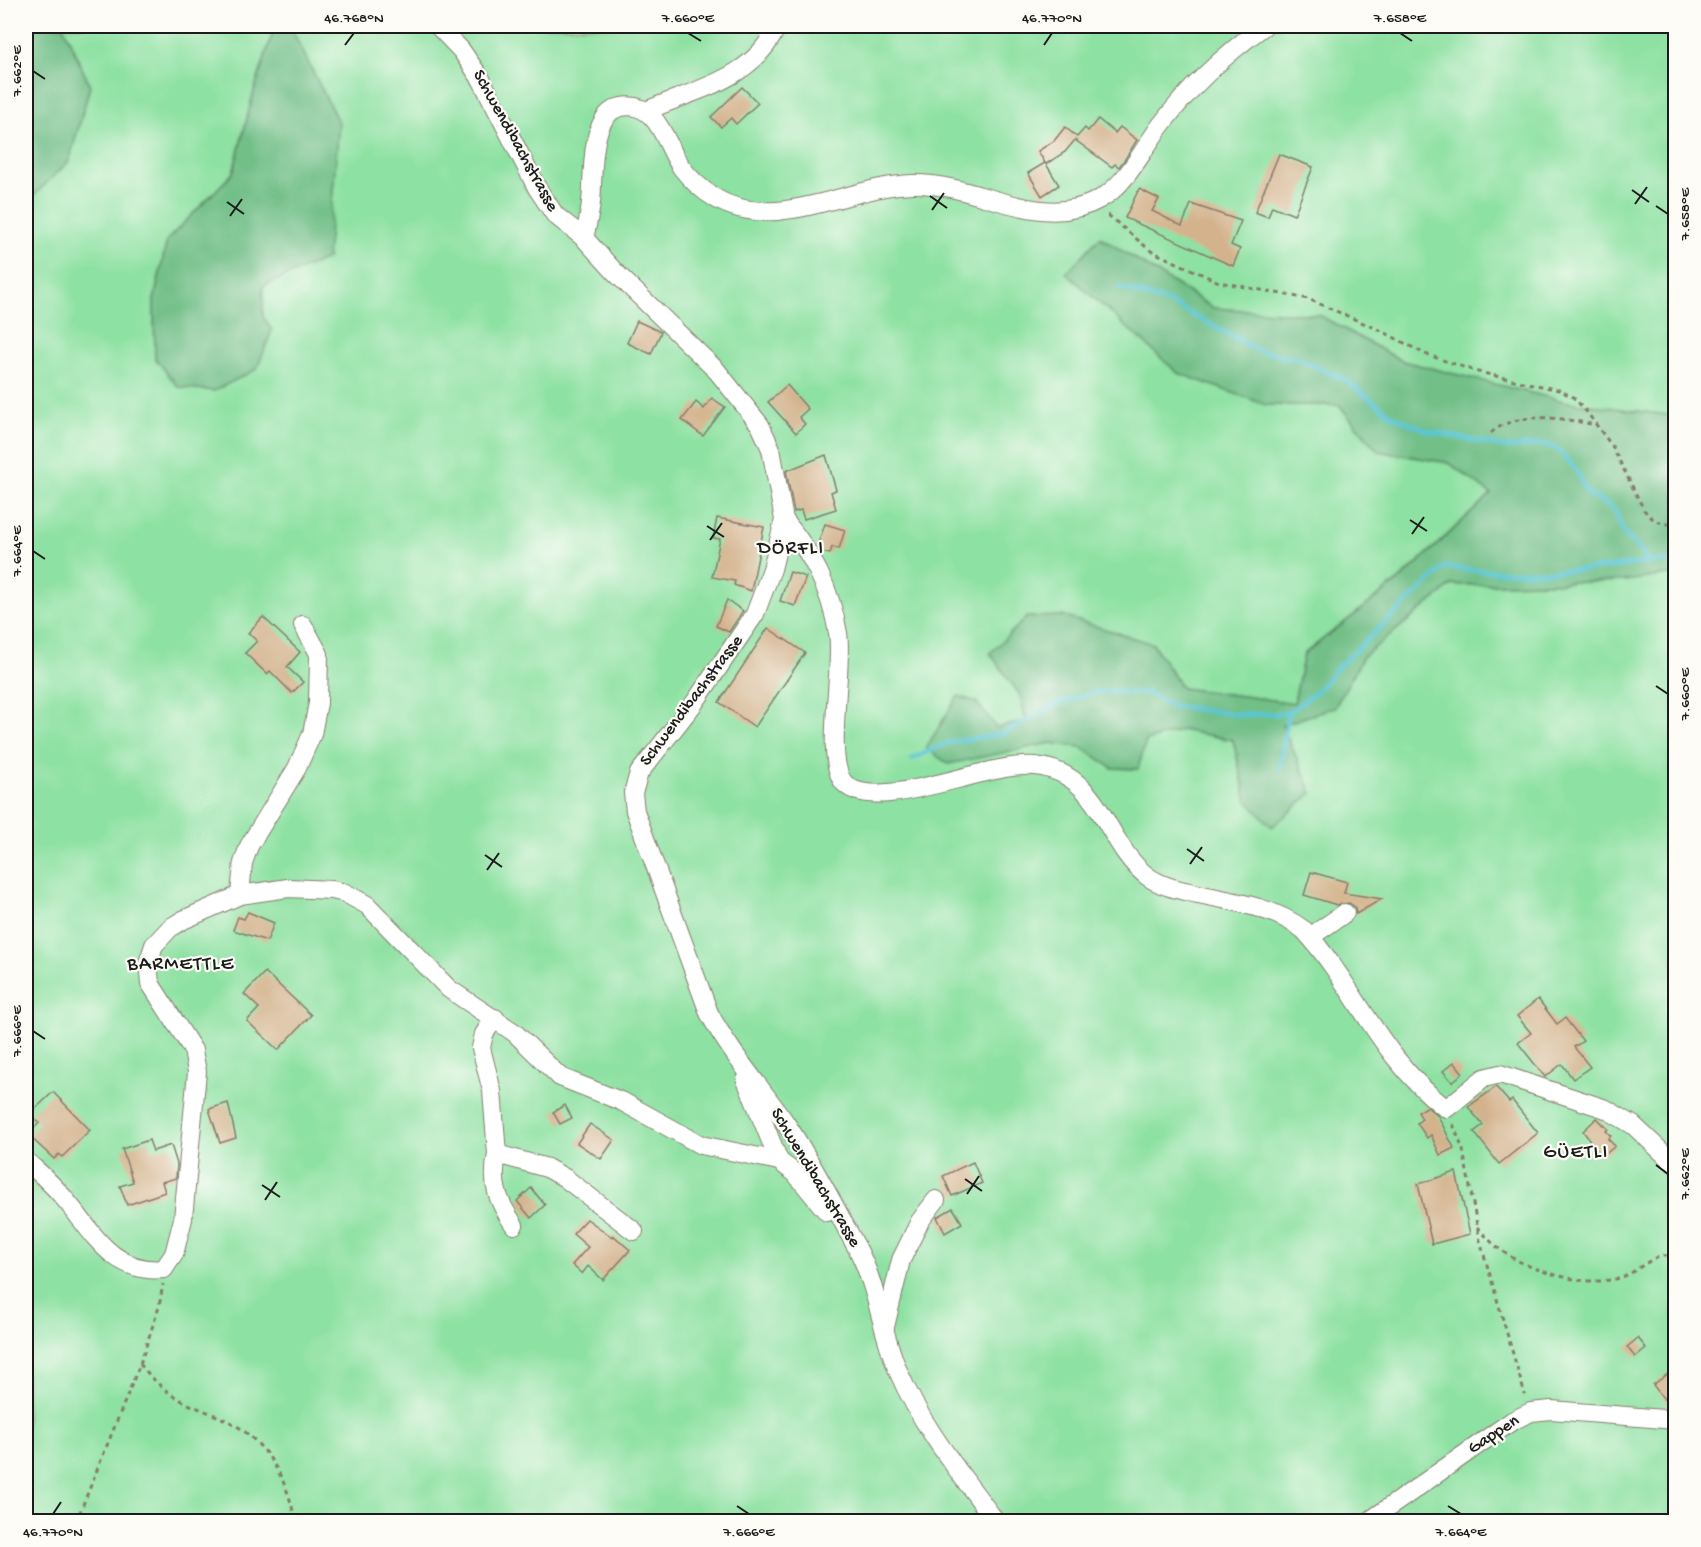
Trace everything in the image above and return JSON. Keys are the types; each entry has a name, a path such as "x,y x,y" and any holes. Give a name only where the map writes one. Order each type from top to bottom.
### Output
{"street":[{"name":"Schwendibachstrasse","path":"438,26 461,50 481,79 547,204 562,222 584,238 717,371 754,416 771,449 784,520 772,569 755,614 695,702 645,764 633,793 635,811 675,914 693,975 713,1020 737,1059 789,1128 849,1233 865,1265 898,1372 910,1396 944,1452 996,1521"},
{"path":"584,238 591,205 599,127 609,113 621,107 646,111 706,88 738,72 759,55 777,26"},
{"path":"646,111 658,123 682,167 695,183 717,199 742,209 759,211 792,209 858,192 914,184 953,187 1046,212 1064,212 1094,202 1111,191 1176,107 1236,48 1264,26"},
{"path":"784,520 814,560 833,612 838,635 840,673 834,758 845,784 859,793 879,795 993,769 1017,766 1045,768 1068,778 1090,796 1130,857 1154,881 1171,888 1269,911 1289,920 1310,937 1391,1055 1423,1090 1447,1108 1484,1078 1500,1074 1606,1108 1633,1125 1676,1165"},
{"path":"240,895 243,863 249,846 297,768 312,734 318,703 319,654 303,625"},
{"path":"26,1161 63,1197 109,1252 147,1271 164,1269 174,1254 183,1219 197,1072 193,1050 150,983 149,954 159,937 170,928 240,895 309,888 332,890 356,898 378,914 411,952 449,989 495,1018 530,1048 553,1072 568,1082 623,1102 701,1146 779,1161 795,1173 849,1233"},
{"path":"1310,937 1345,913"},
{"path":"495,1018 484,1034 481,1048 492,1091 497,1154 493,1185 499,1203 514,1225"},
{"path":"737,1059 779,1161"},
{"path":"497,1154 547,1168 565,1178 634,1230"},
{"path":"885,1327 901,1260 920,1221 936,1200"},
{"name":"Gappen","path":"1368,1521 1512,1421 1531,1412 1551,1410 1676,1420"}],"path":[{"path":"1094,202 1151,251 1219,282 1308,298 1382,331 1425,354 1478,372 1559,390 1573,397 1612,446 1644,510 1655,521 1676,526"},
{"path":"1491,433 1498,426 1539,419 1565,418 1597,426"},
{"path":"1447,1108 1463,1150 1477,1226 1531,1412"},
{"path":"1477,1226 1497,1247 1517,1260 1542,1271 1582,1279 1615,1279 1655,1258 1676,1257"},
{"path":"76,1521 140,1364 159,1306 164,1269"},
{"path":"140,1364 155,1382 175,1396 244,1430 258,1444 271,1459 292,1501 294,1521"}],"green space":[{"path":"26,26 63,26 90,86 69,161 26,203"},
{"path":"63,26 275,26 253,95 233,173 167,240 154,300 155,358 263,317 263,286 339,124 290,26 1675,26 1675,416 1567,402 1402,361 1319,315 1213,308 1100,237 1266,405 1339,405 1378,451 1449,463 1491,494 1401,578 1304,654 1294,703 1182,688 1153,644 990,653 1020,695 1026,721 997,728 976,702 948,764 1051,743 1081,747 1112,768 1137,769 1146,741 1182,730 1233,740 1247,801 1312,793 1282,725 1335,707 1363,657 1452,585 1624,581 1675,574 1675,1521 26,1522 26,203 69,161 90,86"},
{"path":"275,26 290,26 339,124 327,259 263,286 263,317 272,330 257,369 214,391 178,387 155,358 154,300 167,240 233,173 253,95"},
{"path":"1100,237 1213,308 1319,315 1402,361 1567,402 1675,416 1675,574 1624,581 1452,585 1363,657 1335,707 1282,725 1312,793 1272,827 1247,801 1233,740 1182,730 1146,741 1138,769 1112,768 1081,747 1051,743 948,764 926,748 958,696 976,702 997,728 1026,721 1020,695 990,653 1027,617 1063,616 1153,644 1182,688 1294,703 1304,654 1402,578 1491,494 1449,463 1378,451 1339,405 1266,405 1178,373 1066,273"}],"building":[{"path":"742,87 758,103 736,124 731,118 721,127 711,117"},
{"path":"1098,119 1115,133 1120,127 1137,140 1125,159 1119,167 1115,164 1112,167 1075,140 1065,152 1046,164 1059,185 1042,196 1028,173 1045,163 1038,151 1054,141 1065,127 1077,137 1085,128 1088,131"},
{"path":"1279,154 1313,167 1294,215 1272,206 1268,217 1255,212"},
{"path":"1139,189 1159,199 1152,211 1182,226 1191,204 1241,221 1231,245 1240,249 1233,266 1125,218"},
{"path":"637,321 661,332 651,354 627,343"},
{"path":"787,385 808,409 799,417 805,424 796,433 768,402"},
{"path":"712,398 725,407 703,436 682,420 696,402 704,409"},
{"path":"826,455 836,490 831,492 836,509 804,519 801,510 794,512 786,471"},
{"path":"717,518 764,527 751,591 734,585 735,581 712,577 720,539 713,538"},
{"path":"825,524 845,530 839,549 832,547 830,554 820,552 817,547"},
{"path":"790,572 806,577 795,606 780,601"},
{"path":"727,600 743,611 729,632 716,626"},
{"path":"263,617 300,652 287,667 303,682 292,693 270,671 267,674 245,653 257,641 248,633"},
{"path":"768,628 805,653 755,727 719,702"},
{"path":"1311,872 1347,882 1344,893 1382,899 1356,914 1355,907 1349,903 1337,905 1304,895"},
{"path":"248,912 274,923 267,941 233,930 238,917 244,919"},
{"path":"265,972 311,1015 278,1050 247,1021 259,1008 244,994"},
{"path":"1538,999 1557,1024 1565,1018 1583,1041 1574,1047 1590,1067 1573,1079 1562,1064 1545,1077 1518,1043 1531,1033 1517,1016"},
{"path":"1454,1062 1463,1073 1452,1082 1443,1071"},
{"path":"1496,1087 1509,1102 1512,1100 1538,1133 1499,1164 1474,1132 1483,1125 1468,1107"},
{"path":"53,1092 90,1130 62,1157 59,1154 54,1159 28,1135 39,1123 30,1114"},
{"path":"228,1103 236,1138 220,1143 209,1109"},
{"path":"565,1105 572,1118 560,1124 553,1112"},
{"path":"1427,1107 1438,1116 1454,1148 1440,1155 1431,1135 1427,1138 1417,1123 1422,1119 1418,1112"},
{"path":"1597,1118 1608,1129 1606,1131 1611,1136 1608,1139 1615,1146 1602,1157 1583,1131"},
{"path":"590,1124 614,1140 601,1159 577,1143"},
{"path":"149,1140 153,1151 171,1145 177,1164 176,1178 162,1182 165,1192 127,1205 120,1186 133,1182 122,1149"},
{"path":"973,1162 982,1183 952,1196 943,1176"},
{"path":"1456,1172 1470,1234 1432,1244 1418,1184"},
{"path":"531,1188 545,1205 531,1218 517,1201"},
{"path":"953,1208 962,1223 945,1233 937,1217"},
{"path":"587,1219 612,1237 613,1235 630,1250 603,1280 588,1266 582,1274 572,1265 588,1247 573,1234"},
{"path":"1638,1338 1646,1348 1635,1357 1627,1347"},
{"path":"1669,1373 1676,1382 1676,1409 1671,1408 1653,1385"}],"waterway":[{"path":"1118,287 1171,303 1259,351 1299,359 1345,380 1393,416 1428,431 1509,448 1542,444 1557,449 1575,468 1587,493 1614,509 1623,532 1649,560"},
{"path":"912,759 950,742 1002,734 1060,703 1101,691 1147,693 1174,706 1240,715 1288,713 1317,691 1339,666 1445,567 1484,571 1543,572 1676,561"},
{"path":"1280,769 1288,713"}],"district":[{"name":"DÖRFLI","path":"791,549"},
{"name":"BARMETTLE","path":"181,965"},
{"name":"GÜETLI","path":"1576,1153"}]}
